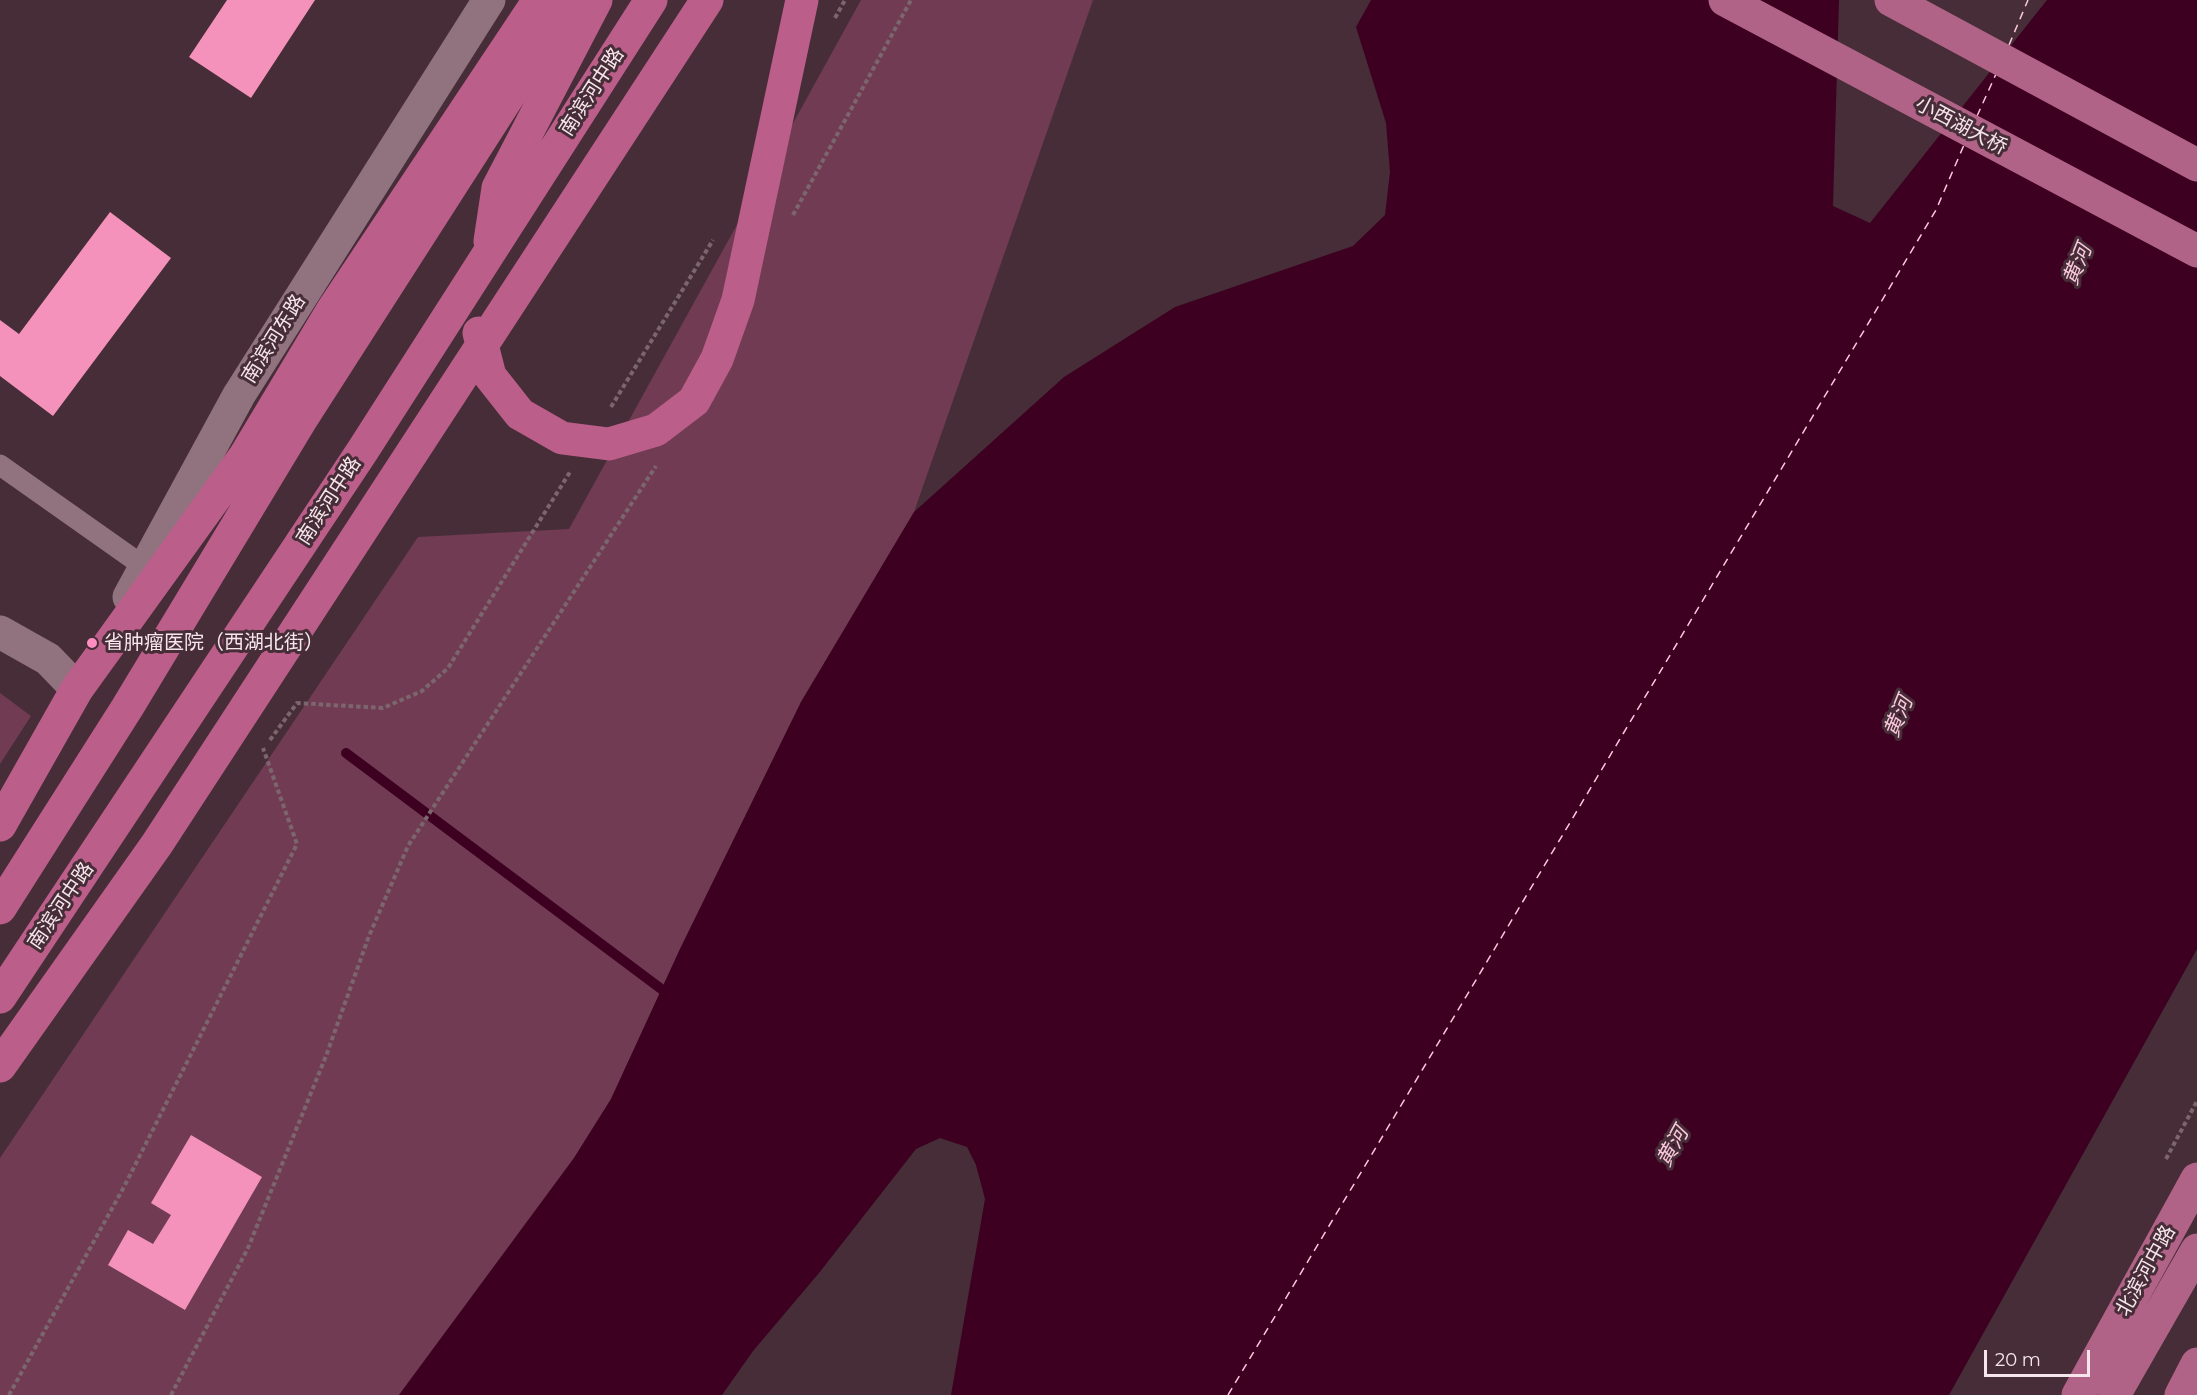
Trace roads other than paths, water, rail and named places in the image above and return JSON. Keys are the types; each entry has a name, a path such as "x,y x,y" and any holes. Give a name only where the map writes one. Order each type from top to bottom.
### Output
{"highway":[{"path":"0,825 77,689 244,456 332,311 538,0"},
{"path":"0,908 133,698 302,418 570,0"},
{"path":"596,0 498,188 478,329 490,376 520,414 562,438 609,444 656,430 694,400 717,359 738,300 802,0"},
{"name":"南滨河中路","path":"0,997 363,450 651,0"},
{"path":"0,1066 157,844 707,0"}],"main road":[{"name":"小西湖大桥","path":"1725,0 2197,251"},
{"path":"1891,0 2197,165"},
{"name":"北滨河中路","path":"2078,1395 2197,1179"},
{"path":"2114,1395 2197,1250"},
{"path":"2181,1395 2197,1364"}],"street":[{"name":"南滨河东路","path":"77,689 146,568 239,395 489,0"},
{"path":"0,632 48,660 77,689"}],"lane":[{"path":"0,465 146,568"}],"water":[{"name":"黄河","path":"1371,0 1839,0 1833,206 1870,223 2047,0 2197,0 2197,949 1949,1395 951,1395 985,1199 976,1165 967,1147 940,1138 916,1149 819,1273 753,1351 722,1395 399,1395 574,1158 611,1099 680,949 801,702 914,512 1064,377 1175,307 1353,246 1385,215 1390,172 1386,123 1356,27"}],"waterway":[{"path":"346,753 672,997"}],"place":[{"name":"省肿瘤医院（西湖北街）","path":"92,643"}]}
